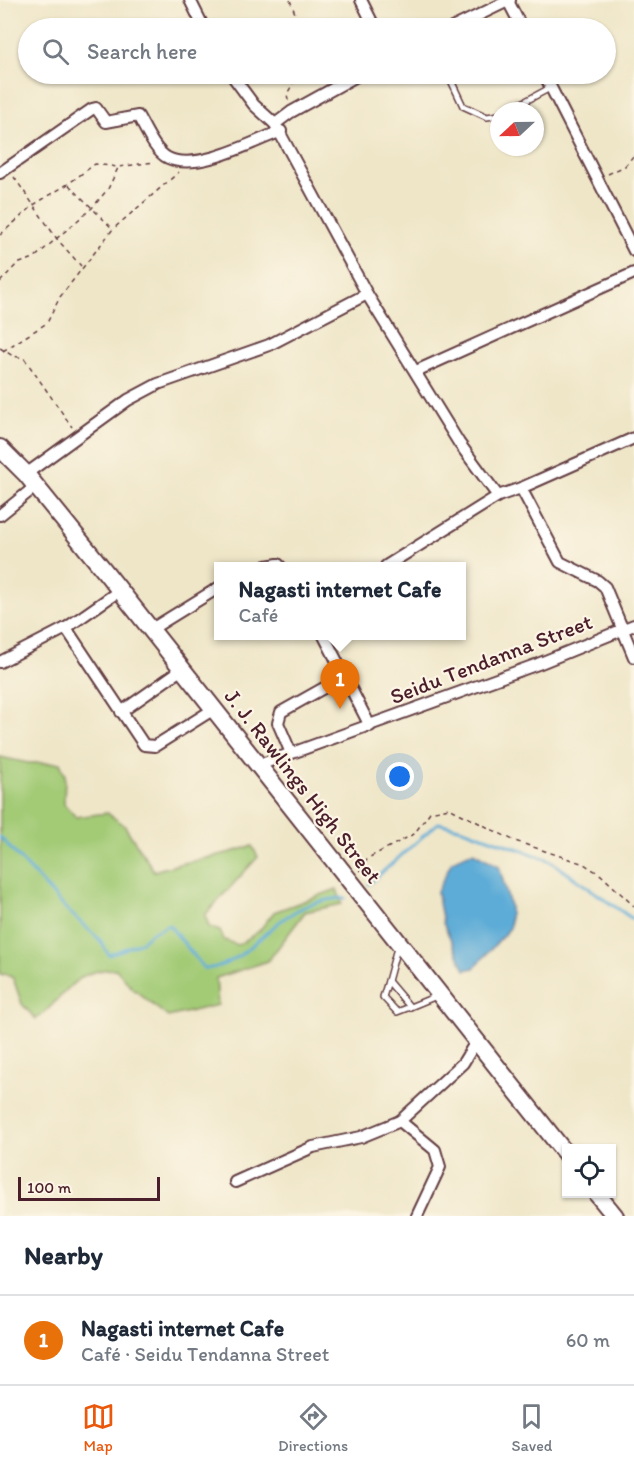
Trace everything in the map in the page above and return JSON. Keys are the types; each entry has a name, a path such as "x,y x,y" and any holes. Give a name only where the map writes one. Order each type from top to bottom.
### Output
{"main road":[{"name":"J. J. Rawlings High Street","path":"0,448 31,480 562,1148"},
{"path":"600,1198 612,1214"}],"street":[{"path":"190,0 199,18"},
{"path":"361,0 370,18"},
{"path":"472,18 509,0 517,18"},
{"path":"238,84 254,105 278,128 367,294 459,443 498,496"},
{"path":"4,170 96,108 106,122 138,116 167,157 194,161 211,158 278,128 291,112 342,84"},
{"path":"548,84 634,251"},
{"path":"416,371 634,273"},
{"path":"0,515 31,480 80,437 128,400 158,384 268,345 367,294"},
{"path":"394,562 498,496 634,438"},
{"path":"521,488 560,561 605,587 629,627 634,657"},
{"path":"0,662 66,628 119,591"},
{"path":"150,630 214,591"},
{"name":"Seidu Tendanna Street","path":"258,765 370,726 629,627"},
{"path":"66,628 140,741 149,747 214,709"},
{"path":"326,640 370,726"},
{"path":"121,712 182,669"},
{"path":"291,753 278,723 281,712 345,676"},
{"path":"235,1182 314,1147 360,1137 400,1120 463,1063 477,1040"},
{"path":"400,1120 435,1150 440,1167 417,1216"}],"lane":[{"path":"453,84 463,106 490,116"},
{"path":"524,102 550,88"},
{"path":"399,944 383,998 398,1012 440,995"},
{"path":"388,981 410,1007"}],"path":[{"path":"290,0 296,18"},
{"path":"291,112 287,94 293,84"},
{"path":"596,180 625,166 634,155"},
{"path":"0,236 34,204 69,184 95,164 118,167 151,163 167,157"},
{"path":"3,351 47,323 60,297 81,266 113,229 194,161"},
{"path":"0,282 17,264 34,258 92,208 108,189 118,167"},
{"path":"4,170 34,204 57,238 81,266"},
{"path":"69,184 113,229"},
{"path":"0,348 24,358 80,437"},
{"path":"352,885 368,858 414,834 430,812 449,808 514,841 584,864 601,875 634,906"}],"green space":[{"path":"0,757 28,763 60,763 65,775 64,804 76,817 107,813 124,825 154,871 252,846 258,857 205,915 209,927 220,931 224,940 238,945 259,931 274,912 337,889 342,904 305,912 268,961 216,978 218,1005 168,1017 132,988 116,969 101,970 71,985 36,1019 22,1004 13,978 5,974 0,975"}],"water":[{"path":"473,852 499,866 510,906 510,928 474,968 465,970 443,923 437,892 452,861"}],"waterway":[{"path":"369,884 438,823 463,829 549,860 634,920"},
{"path":"0,837 66,909 100,940 109,955 141,942 151,933 169,925 205,969 218,967 240,955 280,921 297,910 317,902 345,898"}],"place":[{"name":"Nagasti internet Cafe","path":"340,709"}]}
